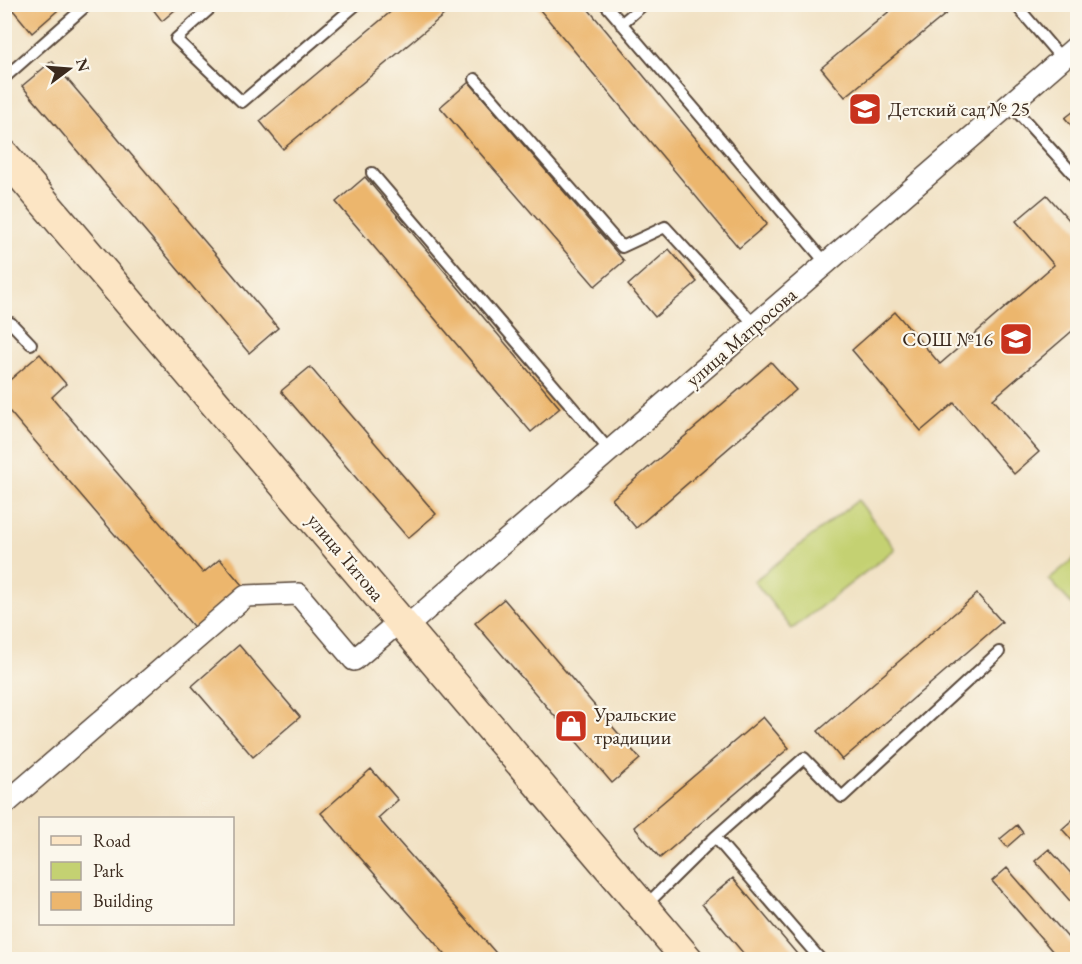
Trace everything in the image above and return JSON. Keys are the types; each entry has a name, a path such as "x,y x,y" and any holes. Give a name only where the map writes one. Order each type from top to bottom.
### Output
{"street":[{"name":"улица Матросова","path":"4,805 246,596 298,594 354,660 403,625 610,451 1070,52"},
{"name":"улица Титова","path":"4,154 688,960"}],"lane":[{"path":"4,78 87,4"},
{"path":"215,4 176,39 242,102 357,4"},
{"path":"605,4 826,263"},
{"path":"621,24 644,4"},
{"path":"1015,4 1070,52"},
{"path":"475,79 622,247 665,227 755,325"},
{"path":"1010,104 1077,177"},
{"path":"372,173 610,451"},
{"path":"4,329 11,323 31,344"},
{"path":"644,907 715,837 804,758 842,797 999,652"},
{"path":"715,837 821,960"}],"green space":[{"path":"858,500 895,549 792,629 754,581"},
{"path":"1077,556 1077,610 1049,579"}],"building":[{"path":"8,4 65,4 32,33"},
{"path":"149,4 182,4 162,21"},
{"path":"400,4 457,4 283,149 260,121"},
{"path":"535,4 584,4 767,224 739,248"},
{"path":"898,4 958,4 845,97 821,68"},
{"path":"52,61 278,328 249,353 22,86"},
{"path":"469,82 624,261 595,286 440,107"},
{"path":"1078,108 1078,133 1065,118"},
{"path":"365,177 560,408 531,432 336,202"},
{"name":"СОШ №16","path":"1047,195 1078,230 1078,326 993,399 1039,452 1014,474 954,403 921,431 852,350 895,312 940,364 1054,265 1016,221"},
{"path":"669,249 697,282 655,317 628,285"},
{"path":"40,354 66,384 52,397 203,573 220,559 247,591 198,632 4,405 4,385"},
{"path":"771,362 796,390 636,528 612,499"},
{"path":"310,367 436,514 408,538 281,391"},
{"path":"977,594 1002,622 842,760 818,731"},
{"path":"504,599 640,759 612,783 475,623"},
{"path":"239,645 300,717 253,757 192,686"},
{"path":"763,717 789,748 660,858 634,827"},
{"path":"371,769 398,800 378,818 502,960 450,960 321,813"},
{"path":"1078,815 1078,847 1062,829"},
{"path":"1017,825 1023,833 1007,847 1000,839"},
{"path":"1049,849 1078,881 1078,910 1035,861"},
{"path":"1007,868 1078,949 1078,960 1060,960 992,881"},
{"path":"733,878 802,960 749,960 702,904"}],"place":[{"name":"Детский сад № 25","path":"865,109"},
{"name":"СОШ №16","path":"1016,339"},
{"name":"Уральские традиции","path":"571,726"}]}
